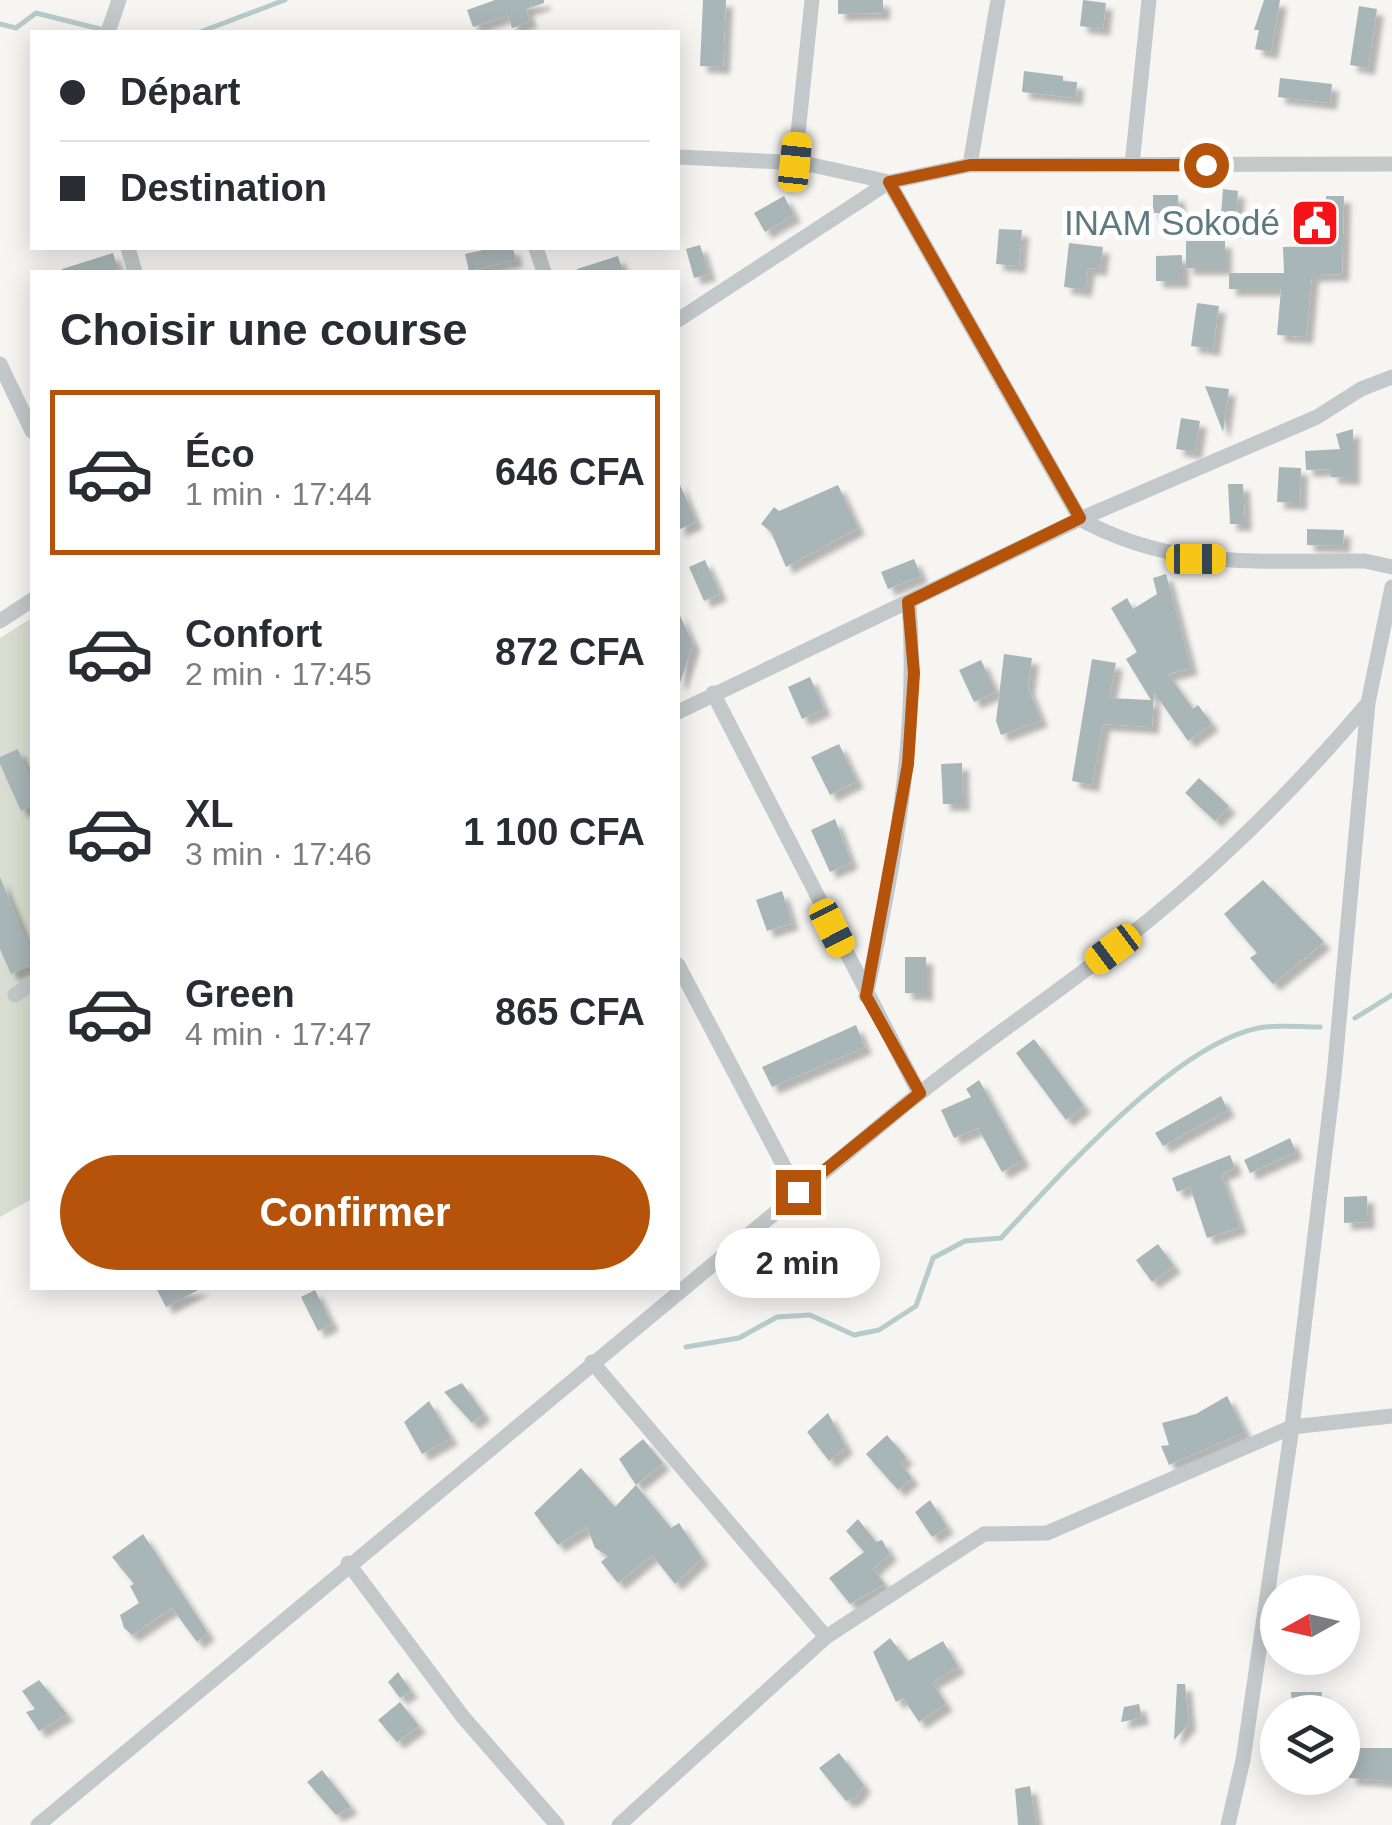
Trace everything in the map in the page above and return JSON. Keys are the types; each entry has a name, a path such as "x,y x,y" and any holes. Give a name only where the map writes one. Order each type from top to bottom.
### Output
{"street":[{"path":"110,27 118,0"},
{"path":"795,162 812,0"},
{"path":"970,165 998,0"},
{"path":"1132,165 1150,0"},
{"path":"680,156 795,162 889,182 1080,518 1123,542 1196,559 1365,561 1392,567"},
{"path":"680,319 889,182 970,165 1392,164"},
{"path":"0,364 30,427"},
{"path":"680,711 1080,518 1317,417 1361,389 1392,376"},
{"path":"1228,1825 1242,1760 1292,1427 1334,1076 1368,703 1392,587"},
{"path":"0,621 30,601"},
{"path":"866,996 908,764 914,673 908,602"},
{"path":"714,693 866,996 920,1093"},
{"path":"680,1289 920,1093 1113,949 1309,774 1368,703"},
{"path":"680,969 798,1192"},
{"path":"15,995 30,984"},
{"path":"38,1825 679,1290"},
{"path":"592,1362 826,1637"},
{"path":"619,1825 826,1637 984,1534 1047,1533 1292,1427 1392,1416"},
{"path":"348,1563 463,1717 557,1825"}],"shaded area":[{"path":"30,619 30,1200 0,1217 0,638"}],"building":[{"path":"495,0 544,3 526,9 530,21 512,28 508,15 473,27 467,10"},
{"path":"703,0 726,0 723,67 700,66"},
{"path":"838,0 883,0 883,13 838,14"},
{"path":"1083,0 1106,3 1103,29 1080,26"},
{"path":"1264,0 1280,0 1271,52 1255,49 1259,30 1254,30"},
{"path":"1359,6 1377,9 1368,68 1350,65"},
{"path":"1024,71 1063,76 1063,81 1077,82 1076,98 1022,92"},
{"path":"1280,78 1332,84 1330,103 1278,97"},
{"path":"1223,189 1238,191 1235,229 1220,228"},
{"path":"1153,195 1178,195 1179,213 1153,213"},
{"path":"784,196 794,215 765,232 754,213"},
{"path":"1326,196 1344,196 1342,274 1312,275 1306,337 1277,335 1281,289 1229,289 1229,273 1284,273 1283,247 1327,246"},
{"path":"999,229 1022,230 1019,266 996,264"},
{"path":"1186,241 1225,241 1225,268 1186,268"},
{"path":"1069,243 1103,247 1100,269 1088,268 1085,290 1064,287"},
{"path":"700,245 709,274 694,278 686,249"},
{"path":"514,250 516,260 469,270 465,254"},
{"path":"113,253 118,270 62,270"},
{"path":"1182,255 1182,281 1156,281 1156,256"},
{"path":"618,256 622,270 577,270"},
{"path":"1197,303 1219,306 1213,349 1191,346"},
{"path":"1205,386 1229,389 1223,432"},
{"path":"1181,418 1200,421 1195,452 1176,449"},
{"path":"1353,429 1353,478 1331,477 1331,469 1306,470 1305,451 1340,449 1336,434"},
{"path":"1279,467 1301,468 1300,503 1277,502"},
{"path":"1228,484 1243,484 1245,524 1230,524"},
{"path":"680,485 696,522 680,529"},
{"path":"838,485 858,528 786,567 771,532 761,524 774,507 779,511"},
{"path":"1307,529 1344,530 1343,546 1307,545"},
{"path":"914,559 921,576 888,589 881,572"},
{"path":"705,560 720,594 704,601 689,567"},
{"path":"1166,574 1191,668 1168,674 1193,709 1198,705 1212,724 1188,741 1154,692 1152,727 1103,724 1092,785 1072,781 1092,659 1116,663 1109,698 1151,700 1126,659 1137,652 1111,608 1127,598 1133,609 1157,594 1153,578"},
{"path":"680,615 693,644 680,683"},
{"path":"1004,654 1032,658 1028,688 1041,720 1001,735 996,721"},
{"path":"981,660 996,692 974,702 959,670"},
{"path":"810,677 824,709 802,719 788,687"},
{"path":"839,744 857,781 830,795 811,757"},
{"path":"18,749 30,777 30,806 21,811 0,764 0,757"},
{"path":"962,763 963,804 943,804 941,764"},
{"path":"1199,778 1229,806 1215,821 1185,793"},
{"path":"835,819 851,862 830,872 811,830"},
{"path":"0,877 30,949 30,966 11,974 0,949"},
{"path":"1263,880 1324,942 1273,984 1250,958 1257,953 1224,914"},
{"path":"782,891 792,923 767,931 756,900"},
{"path":"905,957 926,957 926,994 905,993"},
{"path":"856,1025 865,1047 772,1087 762,1067"},
{"path":"1034,1039 1084,1106 1066,1120 1016,1053"},
{"path":"979,1080 1023,1160 1002,1172 978,1128 954,1138 941,1110 971,1097 966,1089"},
{"path":"1221,1096 1228,1110 1163,1146 1155,1133"},
{"path":"1290,1138 1296,1152 1250,1173 1244,1160"},
{"path":"1230,1155 1235,1168 1221,1174 1240,1227 1207,1238 1190,1187 1177,1192 1172,1178"},
{"path":"1367,1196 1368,1222 1344,1223 1344,1197"},
{"path":"1158,1244 1174,1266 1152,1282 1136,1260"},
{"path":"157,1290 198,1290 166,1307"},
{"path":"315,1290 332,1324 318,1331 301,1297"},
{"path":"462,1383 484,1414 472,1423 444,1392"},
{"path":"1227,1396 1245,1432 1169,1465 1161,1446 1169,1445 1162,1423 1196,1414"},
{"path":"429,1401 451,1438 422,1454 404,1422"},
{"path":"828,1413 846,1447 829,1461 807,1432"},
{"path":"887,1435 906,1457 900,1463 912,1478 898,1490 866,1454"},
{"path":"643,1439 663,1463 636,1485 619,1459"},
{"path":"581,1468 615,1507 636,1485 671,1528 679,1523 702,1558 675,1584 652,1555 618,1583 601,1562 608,1556 595,1548 587,1527 558,1545 534,1513"},
{"path":"930,1500 947,1527 932,1537 915,1512"},
{"path":"858,1519 876,1542 882,1540 890,1554 873,1569 885,1584 850,1604 829,1578 864,1552 846,1531"},
{"path":"143,1534 208,1633 197,1642 172,1608 132,1635 124,1628 120,1615 139,1603 130,1586 134,1584 112,1557"},
{"path":"890,1638 908,1661 943,1641 958,1667 932,1682 946,1704 919,1722 903,1698 896,1702 873,1652"},
{"path":"398,1672 411,1691 400,1698 388,1682"},
{"path":"39,1680 67,1714 39,1731 26,1712 35,1709 22,1691"},
{"path":"1177,1684 1185,1684 1189,1724 1174,1740"},
{"path":"1291,1692 1322,1692 1322,1695"},
{"path":"400,1702 419,1726 397,1742 378,1720"},
{"path":"1139,1704 1142,1718 1121,1722 1124,1707"},
{"path":"1360,1748 1392,1748 1392,1781 1360,1779"},
{"path":"839,1753 864,1785 855,1798 846,1801 819,1768"},
{"path":"322,1770 351,1807 336,1815 307,1782"},
{"path":"1030,1786 1036,1825 1018,1825 1015,1789"}],"waterway":[{"path":"205,30 285,0"},
{"path":"0,24 16,28 36,13 104,30"},
{"path":"1355,1018 1392,995"},
{"path":"686,1347 739,1338 777,1317 810,1315 854,1335 879,1330 916,1306 933,1258 965,1241 1001,1238 1122,1114 1196,1056 1232,1037 1265,1027 1320,1027"}],"place":[{"name":"INAM Sokodé","path":"1315,223"}],"route":[{"path":"798,1192 920,1093 866,996 908,764 914,673 908,602 1080,518 889,182 970,165 1206,165"}]}
